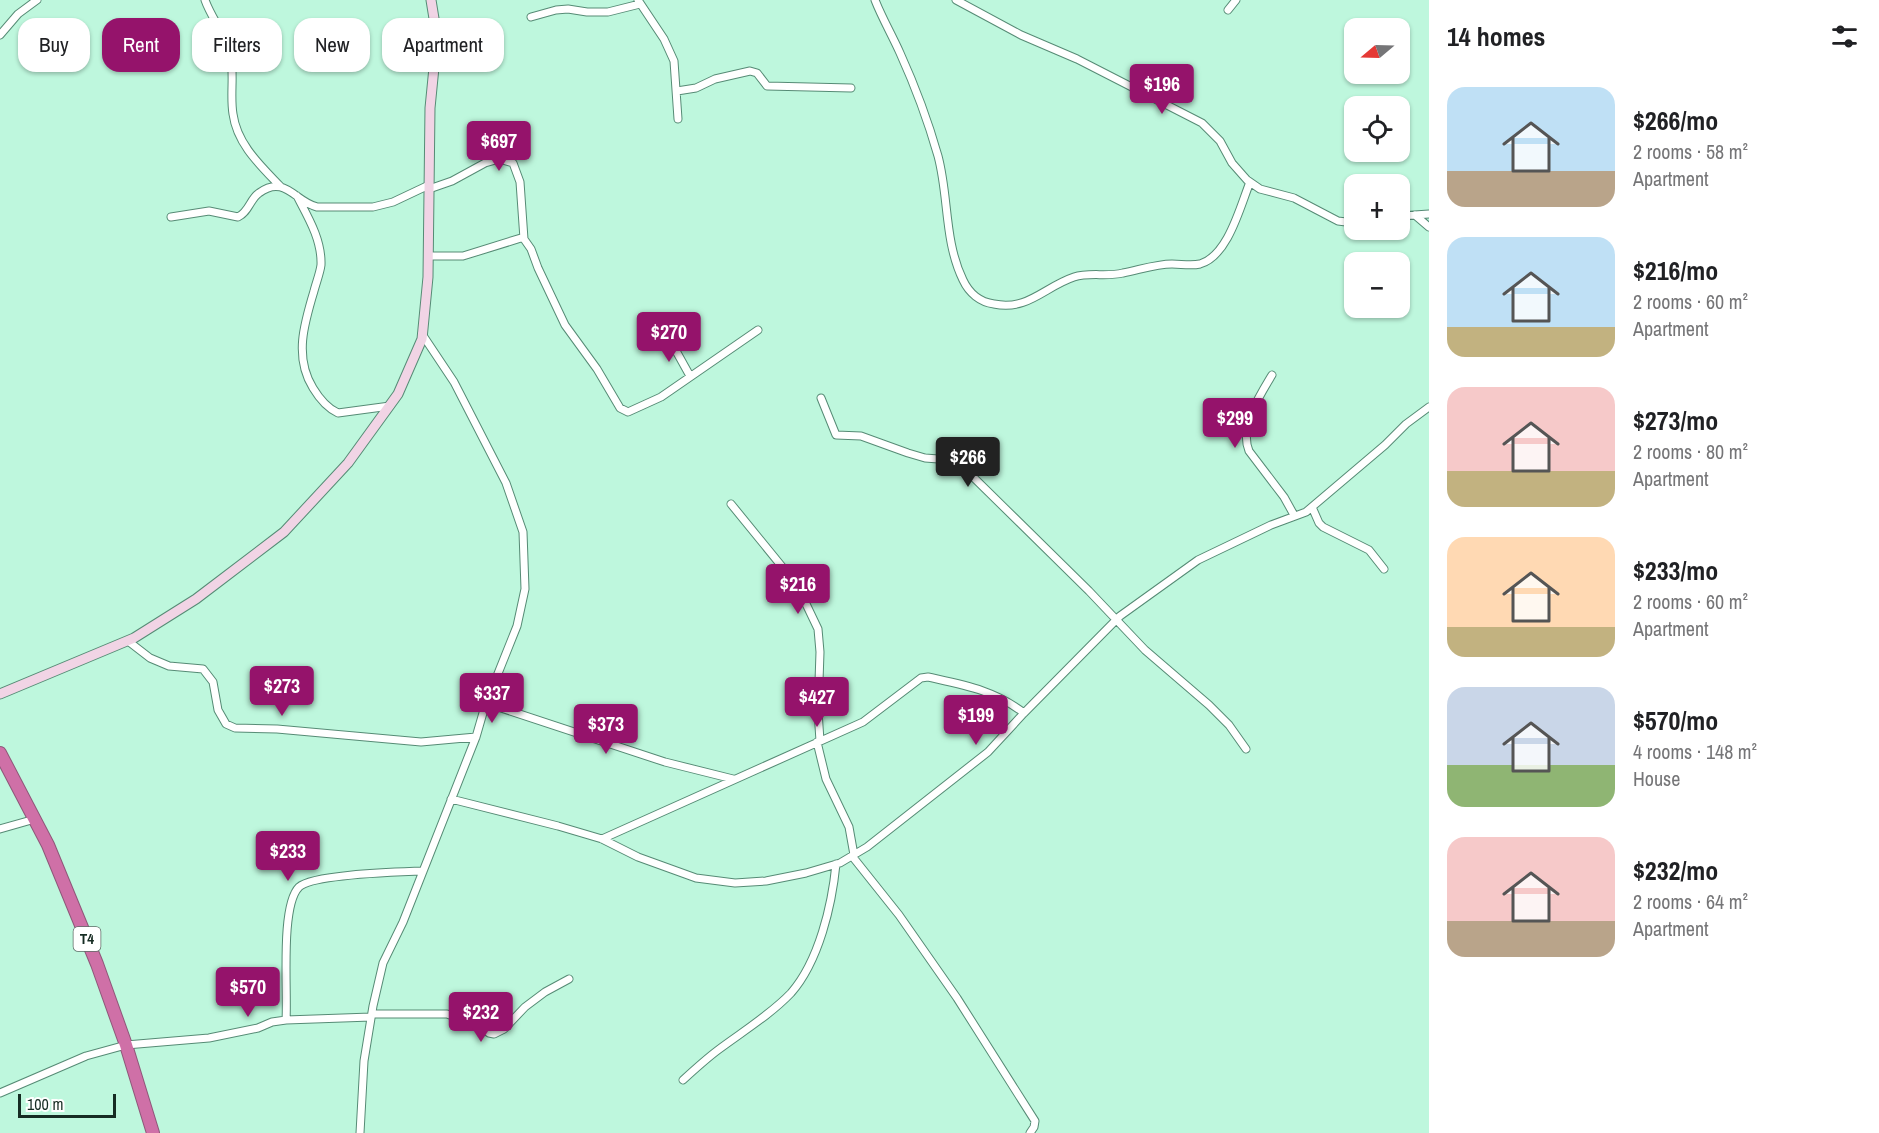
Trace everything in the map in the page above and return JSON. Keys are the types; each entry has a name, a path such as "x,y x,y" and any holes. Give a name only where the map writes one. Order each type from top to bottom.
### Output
{"highway":[{"name":"T4","path":"0,753 48,845 97,964 126,1045 153,1133"}],"main road":[{"path":"0,694 128,641 196,599 284,532 348,463 398,394 422,334 428,256 430,108 436,36 431,0"}],"street":[{"path":"0,34 18,14 37,0"},
{"path":"205,0 227,44 231,59 233,115 238,136 280,186 310,205 373,207 452,181 485,163 499,159 513,163 520,182 524,239 531,249 565,325 597,369 620,408 628,412 635,411 661,397 758,330"},
{"path":"874,0 906,67 938,156 946,192 947,223 954,255 963,282 976,298 992,304 1010,306 1030,301 1076,276 1116,275 1171,264 1197,265 1210,260 1225,243 1250,182"},
{"path":"956,0 1021,35 1077,59 1202,123 1220,141 1232,163 1260,189 1294,198 1338,221 1344,222"},
{"path":"1228,10 1236,0"},
{"path":"531,17 568,9 608,12 626,9 639,2 664,39 674,62 678,119"},
{"path":"676,91 696,88 715,79 750,70 756,73 767,86 851,88"},
{"path":"171,217 209,211 238,217 248,210 256,194 280,186"},
{"path":"297,196 319,243 321,265 305,325 301,354 305,373 323,402 338,413 390,406"},
{"path":"1410,215 1429,214"},
{"path":"1414,215 1429,227"},
{"path":"428,256 463,256 520,238 524,239"},
{"path":"360,1133 364,1061 383,963 403,922 476,737 486,703 517,626 525,589 523,532 507,483 454,382 422,334"},
{"path":"649,344 669,340 690,376"},
{"path":"1272,375 1254,405 1246,445 1284,497 1294,515"},
{"path":"821,398 836,435 861,436 925,458 952,460 965,469 1145,650 1229,725 1245,749"},
{"path":"451,799 602,839 638,856 696,878 735,883 766,881 836,864 853,855 988,752 1117,620 1198,560 1312,507 1385,445 1406,424 1429,407"},
{"path":"731,504 797,585 818,630 820,652 819,741 826,779 849,827 853,855 899,915 957,998 1035,1121 1030,1133"},
{"path":"1312,507 1316,518 1323,526 1369,550 1384,569"},
{"path":"128,641 150,658 169,666 203,669 213,682 218,710 226,724 235,728 277,729 421,742 476,737"},
{"path":"602,839 863,723 921,678 928,677 991,693 1024,713"},
{"path":"486,703 664,762 734,779"},
{"path":"0,829 34,819"},
{"path":"683,1080 790,993 808,967 824,925 836,864"},
{"path":"286,1020 288,997 285,970 290,912 293,898 299,887 308,882 327,879 423,871"},
{"path":"0,1093 87,1056 126,1045 209,1038 286,1020 447,1014 478,1025 494,1034 504,1029 525,1007 568,979"}]}
